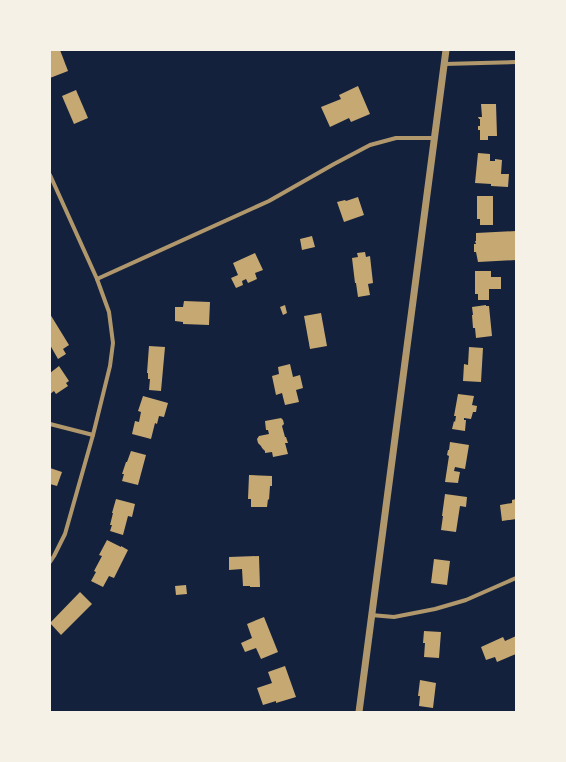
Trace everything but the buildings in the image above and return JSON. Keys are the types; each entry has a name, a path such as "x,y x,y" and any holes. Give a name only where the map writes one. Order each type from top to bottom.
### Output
{"street":[{"path":"359,712 446,50"},
{"path":"444,64 516,62"},
{"path":"97,279 269,201 370,145 396,138 434,138"},
{"path":"50,175 97,279 109,312 113,343 110,366 93,435 65,534 50,562"},
{"path":"50,424 93,435"},
{"path":"371,616 394,617 435,609 466,600 516,578"}]}
